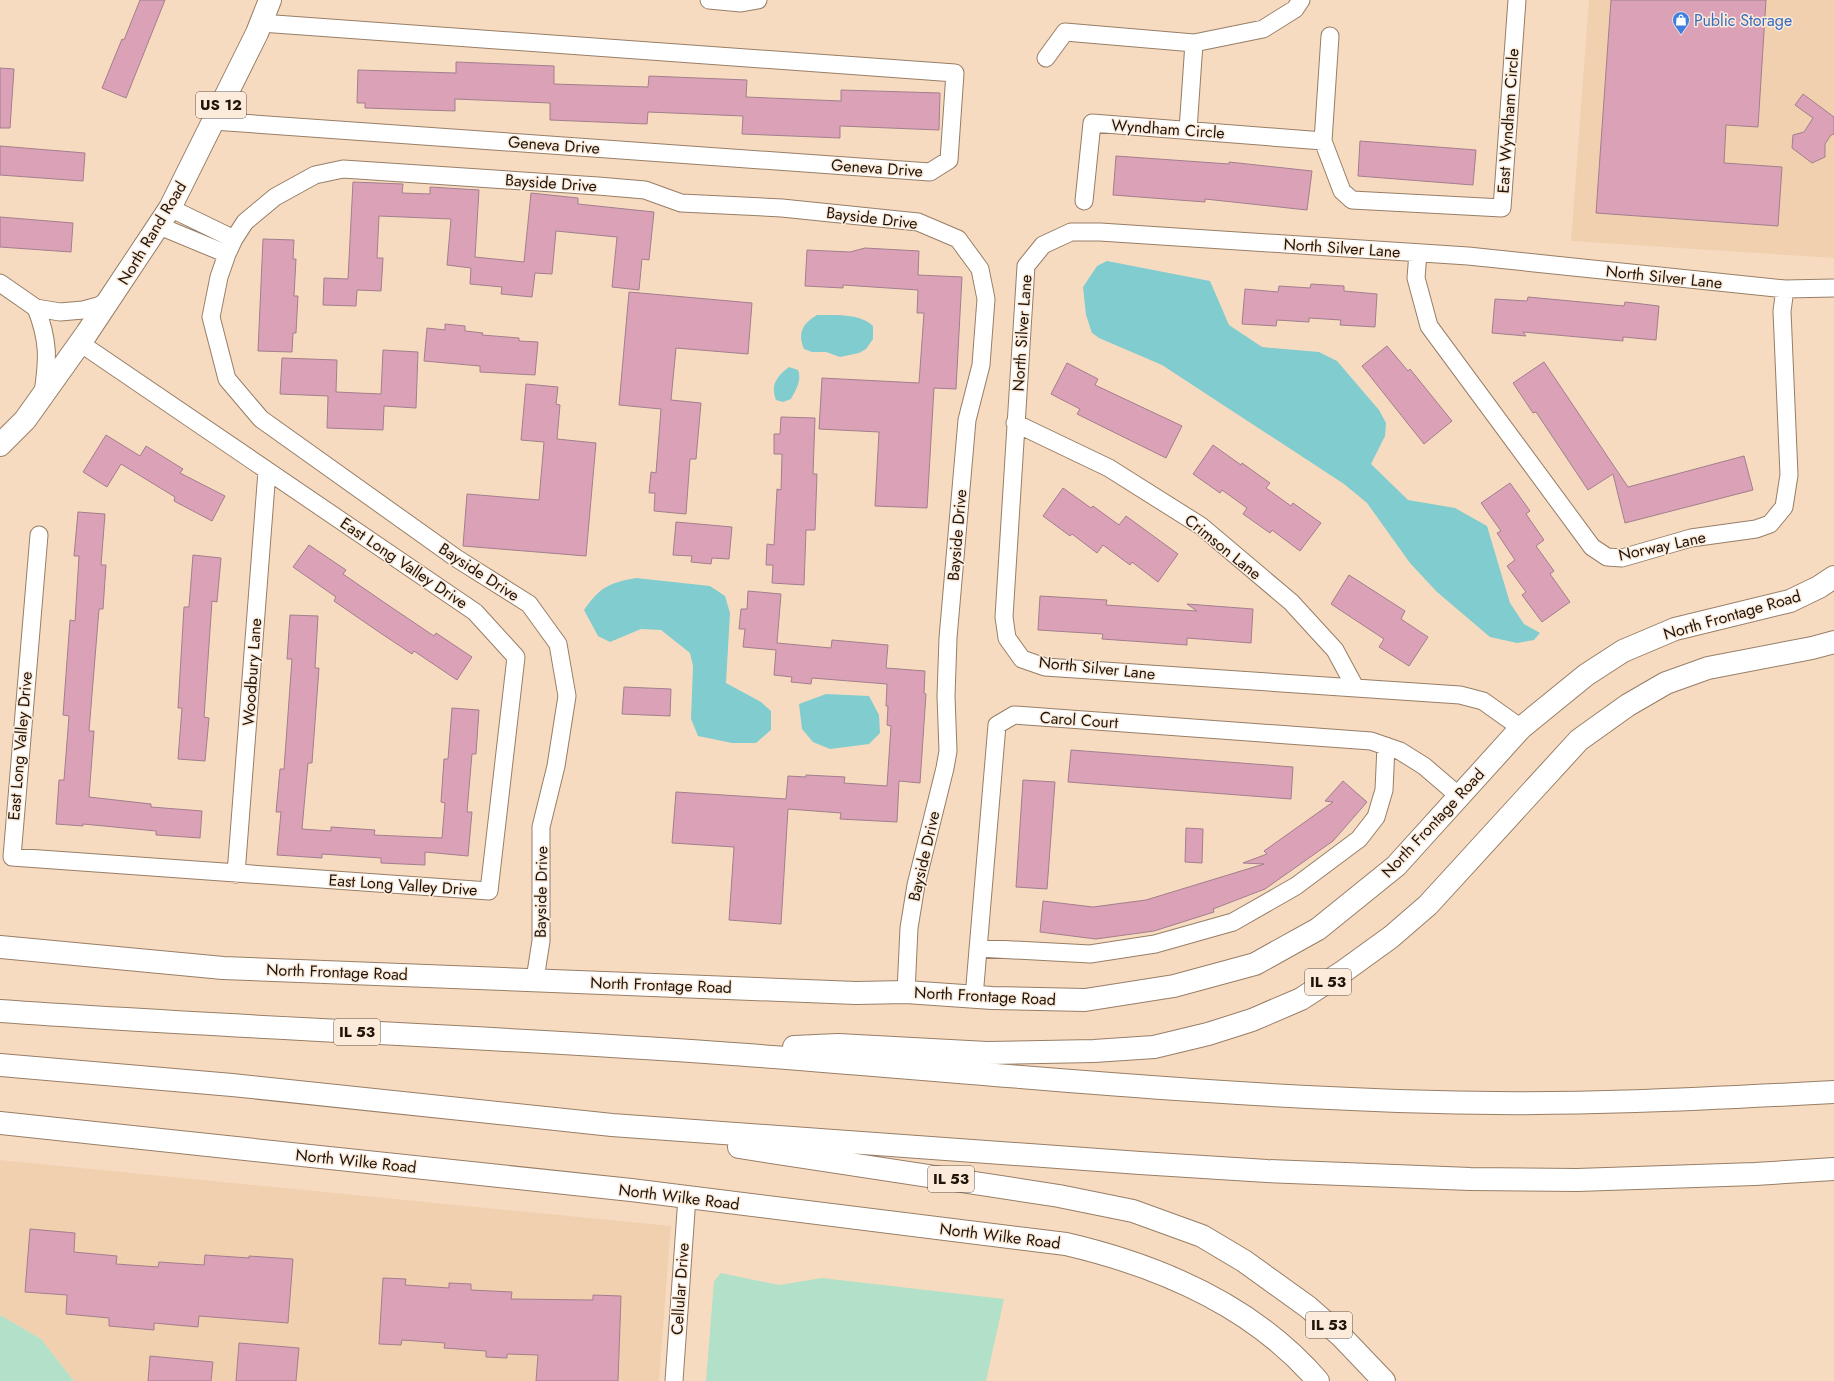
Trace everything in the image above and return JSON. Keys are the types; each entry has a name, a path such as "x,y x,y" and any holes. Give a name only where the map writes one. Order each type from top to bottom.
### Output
{"main road":[{"name":"North Rand Road","path":"0,445 25,420 111,299 157,225 170,208 261,23 270,0"},
{"name":"North Frontage Road","path":"0,947 224,968 535,979 856,993 906,992 974,997 1085,1000 1174,986 1255,964 1318,930 1396,866 1521,728 1586,675 1624,651 1675,629 1790,601 1819,587 1834,577"},
{"name":"IL 53","path":"0,1011 714,1053 838,1045 987,1053 1094,1051 1154,1047 1208,1034 1252,1020 1301,999 1344,971 1391,937 1428,905 1580,740 1628,705 1666,683 1708,668 1812,648 1834,642"},
{"path":"714,1053 1176,1088 1440,1102 1620,1101 1834,1092"},
{"name":"IL 53","path":"0,1065 232,1085 612,1125 798,1157 1059,1196 1133,1210 1202,1236 1244,1261 1308,1307 1341,1336 1384,1381"},
{"name":"North Wilke Road","path":"0,1123 686,1198 1066,1244 1104,1253 1157,1272 1198,1290 1238,1311 1301,1361 1318,1381"},
{"path":"612,1125 1156,1164 1268,1171 1470,1179 1577,1180 1748,1175 1834,1169"}],"street":[{"path":"709,0 741,3 758,0"},
{"path":"1046,58 1065,32 1194,43 1263,29 1295,9 1301,0"},
{"name":"East Wyndham Circle","path":"1330,36 1323,141 1342,191 1352,200 1502,208 1517,0"},
{"name":"Geneva Drive","path":"213,121 930,172 949,160 955,73 261,23"},
{"path":"1188,130 1194,43"},
{"name":"Wyndham Circle","path":"1084,201 1092,123 1323,141"},
{"name":"Bayside Drive","path":"535,979 541,941 541,827 556,766 567,696 558,644 529,604 456,558 261,419 227,379 211,317 219,277 227,254 234,239 245,222 275,197 314,175 343,169 598,186 645,190 681,203 782,208 918,222 958,239 980,269 986,299 981,365 967,420 948,638 946,681 948,751 916,885 909,928 906,992"},
{"path":"170,208 234,239"},
{"path":"157,225 227,254"},
{"name":"North Silver Lane","path":"1521,728 1483,701 1460,695 1045,667 1022,659 1007,638 1004,617 1026,266 1043,245 1071,232 1100,232 1468,256 1786,289 1834,288"},
{"name":"Norway Lane","path":"1418,253 1416,278 1430,326 1592,546 1607,557 1622,558 1691,538 1756,529 1770,524 1784,506 1789,475 1782,310 1786,289"},
{"path":"0,283 36,308 60,312 83,310 98,306 111,299"},
{"path":"36,308 44,327 48,348 43,394"},
{"name":"East Long Valley Drive","path":"39,535 6,859 489,891 516,657 474,612 80,343"},
{"name":"Crimson Lane","path":"1015,423 1109,468 1201,526 1291,602 1335,650 1355,688"},
{"name":"Woodbury Lane","path":"236,874 267,471"},
{"name":"Carol Court","path":"974,997 997,725 1014,715 1371,741 1400,751 1424,766 1459,796"},
{"path":"978,948 1090,954 1155,944 1233,922 1296,886 1359,839 1376,817 1384,790 1386,746"},
{"name":"Cellular Drive","path":"674,1381 686,1198"}],"shaded area":[{"path":"1589,0 1834,0 1834,258 1571,241"},
{"path":"0,1160 671,1226 659,1381 74,1381 41,1339 0,1315"}],"green space":[{"path":"721,1273 779,1285 822,1278 1004,1299 986,1381 706,1381 714,1281"},
{"path":"0,1315 41,1339 74,1381 0,1381"}],"water":[{"path":"1107,261 1210,281 1229,325 1262,347 1319,352 1337,361 1379,410 1386,423 1385,436 1371,464 1408,500 1455,508 1487,526 1510,603 1524,624 1540,633 1534,640 1517,643 1490,637 1437,592 1410,563 1367,503 1344,484 1162,365 1099,338 1092,333 1086,315 1083,287 1097,266"},
{"path":"817,315 839,315 862,319 873,326 873,339 866,349 859,353 840,357 826,352 812,352 804,349 801,333 808,321"},
{"path":"789,367 798,370 799,381 791,399 783,402 776,400 774,395 774,385 778,377"},
{"path":"636,578 710,586 725,596 730,613 726,683 761,702 771,711 771,730 756,743 732,743 698,736 691,719 693,666 690,653 661,630 641,629 610,642 598,636 584,610 595,596 606,587"},
{"path":"826,694 869,696 879,715 880,733 869,744 830,749 813,742 802,729 799,704"}],"building":[{"path":"140,0 165,0 126,98 102,88"},
{"path":"1611,0 1766,0 1758,127 1726,125 1724,163 1782,167 1778,226 1596,213"},
{"path":"456,62 554,66 554,84 648,87 649,76 747,80 746,97 841,101 841,90 940,93 939,130 840,126 840,138 742,134 743,116 648,112 647,124 550,120 550,103 455,99 455,111 365,108 365,103 357,103 358,70 456,73"},
{"path":"0,68 14,69 10,128 0,128"},
{"path":"1803,94 1834,117 1834,134 1831,135 1825,144 1825,157 1812,163 1792,148 1793,135 1804,132 1813,118 1795,105"},
{"path":"1360,141 1476,150 1473,185 1358,176"},
{"path":"0,146 85,153 83,181 0,175"},
{"path":"1116,156 1229,164 1229,162 1312,171 1307,210 1205,199 1205,202 1113,195"},
{"path":"353,182 403,184 402,193 430,194 430,187 479,190 475,257 524,262 531,193 578,198 578,204 654,212 649,260 642,259 639,290 612,287 617,237 556,231 552,274 535,273 532,297 501,294 502,287 470,284 471,268 447,265 451,219 379,216 377,258 383,258 381,291 357,290 356,306 323,305 324,278 348,279"},
{"path":"0,217 73,223 71,252 0,247"},
{"path":"263,239 294,240 293,259 296,259 294,296 298,296 296,333 293,333 292,352 258,351"},
{"path":"865,248 919,251 918,275 962,277 956,389 934,388 927,508 875,506 879,432 819,429 822,378 919,383 924,313 917,313 918,290 843,285 843,288 805,286 807,250 850,252"},
{"path":"1311,284 1344,286 1344,291 1377,294 1375,327 1340,325 1341,320 1309,318 1309,322 1277,320 1276,326 1242,324 1245,289 1278,292 1279,286 1310,288"},
{"path":"629,292 752,303 748,354 676,348 671,400 701,403 696,459 690,459 686,514 654,511 655,493 649,493 651,472 656,473 661,409 619,405"},
{"path":"1528,297 1624,306 1625,302 1659,306 1656,340 1623,337 1623,341 1523,332 1526,336 1492,333 1495,299 1527,301"},
{"path":"445,324 465,326 465,331 483,333 482,335 519,338 519,341 538,342 535,375 480,372 480,366 424,361 427,328 445,330"},
{"path":"1387,346 1408,371 1410,369 1452,421 1424,444 1362,366"},
{"path":"383,350 418,352 416,408 384,406 383,430 327,428 328,396 280,394 282,358 337,360 336,392 381,394"},
{"path":"1544,362 1628,487 1744,456 1753,490 1625,523 1613,474 1588,490 1536,412 1533,413 1513,383"},
{"path":"1067,363 1098,379 1095,385 1182,426 1166,458 1077,414 1080,409 1051,394"},
{"path":"526,384 558,387 556,404 560,405 557,439 596,443 586,556 463,546 467,494 539,500 544,442 521,440"},
{"path":"781,417 815,418 813,474 817,474 815,530 806,530 804,585 772,583 773,565 766,565 767,544 774,545 777,489 781,490 782,454 774,454 774,434 780,434"},
{"path":"106,435 140,456 146,446 183,469 180,473 225,496 212,521 174,501 175,497 121,464 107,487 83,472"},
{"path":"1213,445 1270,483 1266,488 1291,506 1293,503 1321,523 1300,551 1272,530 1270,533 1243,514 1247,508 1222,490 1220,493 1193,474"},
{"path":"1510,483 1530,511 1526,514 1544,540 1536,546 1554,571 1550,574 1570,602 1542,622 1522,595 1526,592 1507,566 1515,560 1497,533 1501,531 1481,503"},
{"path":"1063,488 1091,508 1093,506 1119,525 1126,516 1178,554 1158,582 1132,562 1130,565 1103,545 1097,553 1072,534 1070,536 1043,516"},
{"path":"78,512 105,514 101,565 106,565 103,609 99,609 89,731 94,731 89,797 151,804 151,807 202,811 200,838 156,835 156,831 83,824 83,826 56,824 59,780 64,780 69,716 63,715 70,620 75,621 79,556 74,556"},
{"path":"676,522 732,527 729,559 712,558 711,564 691,562 692,556 673,555"},
{"path":"309,545 346,570 343,574 385,603 434,636 436,633 472,657 457,680 414,651 412,654 376,630 334,601 336,597 293,567"},
{"path":"193,555 221,558 217,602 212,601 204,717 209,718 205,761 178,759 182,708 178,708 184,607 189,607"},
{"path":"1349,575 1405,611 1401,619 1428,637 1409,666 1379,647 1384,639 1331,604"},
{"path":"748,591 781,594 777,643 831,648 832,640 888,645 886,668 925,671 924,693 926,694 920,783 899,781 897,822 840,819 841,813 788,809 781,924 729,920 734,847 672,843 676,792 786,799 788,776 806,777 806,775 845,777 844,783 887,786 891,726 887,725 887,684 812,678 811,684 791,682 792,677 774,675 776,650 743,647 745,629 739,629 741,609 747,609"},
{"path":"1040,596 1107,600 1106,605 1197,611 1187,604 1253,609 1251,643 1187,638 1187,645 1102,639 1103,634 1038,630"},
{"path":"290,615 318,616 315,668 319,668 312,763 308,763 302,829 331,831 331,827 375,830 374,835 442,838 445,803 441,802 444,759 448,759 452,708 479,710 476,754 472,754 467,812 472,812 468,856 425,852 425,865 381,863 381,858 322,854 322,858 277,855 281,812 276,812 280,769 284,769 292,659 287,659"},
{"path":"624,687 671,689 670,716 622,714"},
{"path":"1071,750 1293,767 1291,799 1068,782"},
{"path":"1023,780 1055,782 1047,889 1016,887"},
{"path":"1343,781 1367,802 1333,841 1265,889 1213,909 1214,912 1154,931 1096,939 1040,932 1043,901 1093,907 1146,900 1264,864 1243,863 1267,854 1264,851 1333,802 1325,801"},
{"path":"1186,828 1203,829 1202,863 1185,862"},
{"path":"30,1229 75,1233 74,1252 117,1256 116,1264 158,1267 159,1262 204,1265 205,1255 293,1259 288,1323 199,1316 198,1327 154,1323 154,1330 109,1326 109,1318 66,1314 67,1295 25,1292"},
{"path":"383,1278 406,1279 405,1285 449,1288 449,1283 471,1284 471,1290 512,1292 511,1299 593,1300 593,1295 621,1296 618,1381 536,1381 538,1355 507,1354 507,1358 486,1357 486,1351 444,1348 445,1343 402,1340 401,1345 379,1344"},
{"path":"239,1343 299,1348 296,1381 236,1381"},
{"path":"150,1356 213,1362 211,1381 148,1381"}],"place":[{"name":"Public Storage","path":"1681,35"}]}
